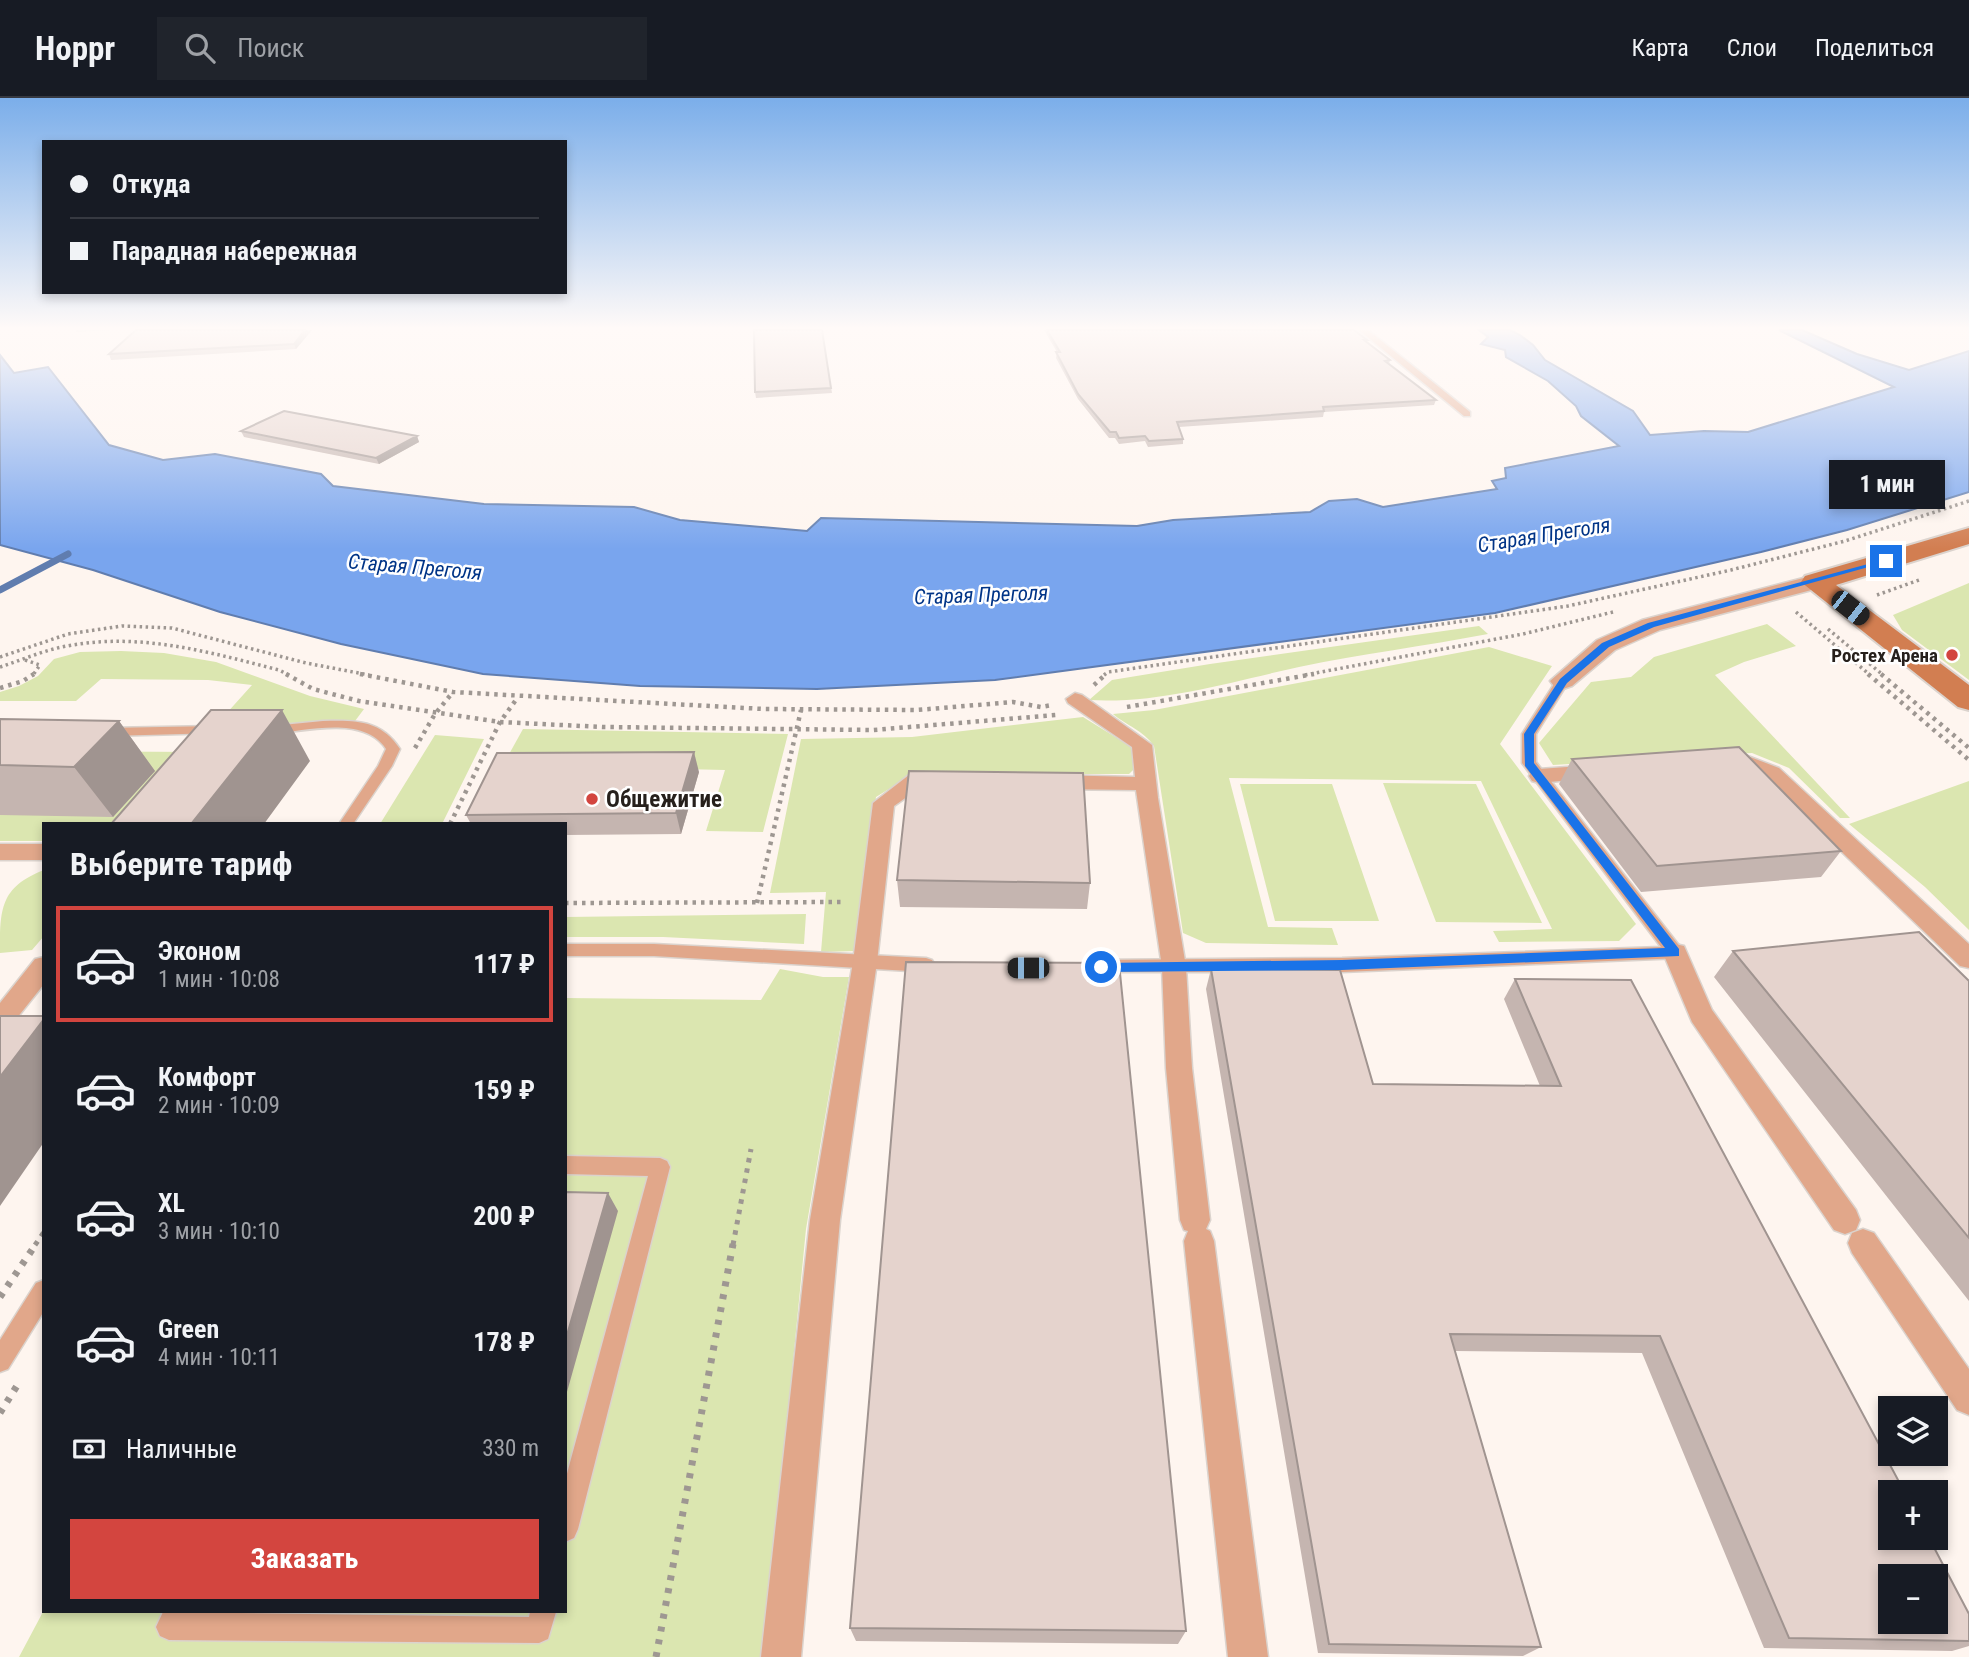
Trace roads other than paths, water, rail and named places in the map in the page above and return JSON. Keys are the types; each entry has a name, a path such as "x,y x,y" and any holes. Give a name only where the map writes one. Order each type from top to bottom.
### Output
{"main road":[{"path":"1815,583 1969,536"},
{"path":"1815,583 1969,700"}],"street":[{"path":"1563,681 1606,645 1651,625 1815,583"},
{"path":"1084,704 1142,745 1174,967 1179,1068 1248,1657"},
{"path":"217,751 234,730"},
{"path":"1704,764 1745,761 1772,773 1969,959"},
{"path":"1539,776 1621,770"},
{"path":"781,1657 825,1220 865,962 884,803 916,780 957,781"},
{"path":"1024,782 1146,784"},
{"path":"0,852 42,852"},
{"path":"1675,953 1701,1015 1969,1398"},
{"path":"0,1021 42,969"}],"lane":[{"path":"1453,403 1467,414"},
{"path":"1563,681 1529,734 1529,763 1675,953"},
{"path":"262,730 350,726 376,730 387,738 393,749 347,822"},
{"path":"92,732 234,730"},
{"path":"567,950 654,950 944,966"},
{"path":"1082,967 1342,965 1675,953"},
{"path":"567,1165 660,1167 567,1521"},
{"path":"0,1361 42,1294"},
{"path":"177,1613 170,1627 539,1630 544,1613"}],"water":[{"name":"Старая Преголя","path":"0,403 76,403 109,445 163,460 215,454 321,474 333,486 484,504 634,507 680,520 807,531 821,518 1137,526 1173,520 1310,512 1329,501 1357,499 1383,507 1497,489 1492,481 1506,478 1505,468 1619,446 1581,416 1572,403 1619,403 1633,411 1650,435 1704,431 1748,432 1843,403 1969,403 1969,492 1847,530 1761,552 1495,613 995,680 817,689 640,686 483,674 341,644 220,612 93,570 0,545"}],"waterway":[{"path":"0,590 68,554"}],"place":[{"name":"Ростех Арена","path":"1952,655"},
{"name":"Общежитие","path":"592,799"}]}
